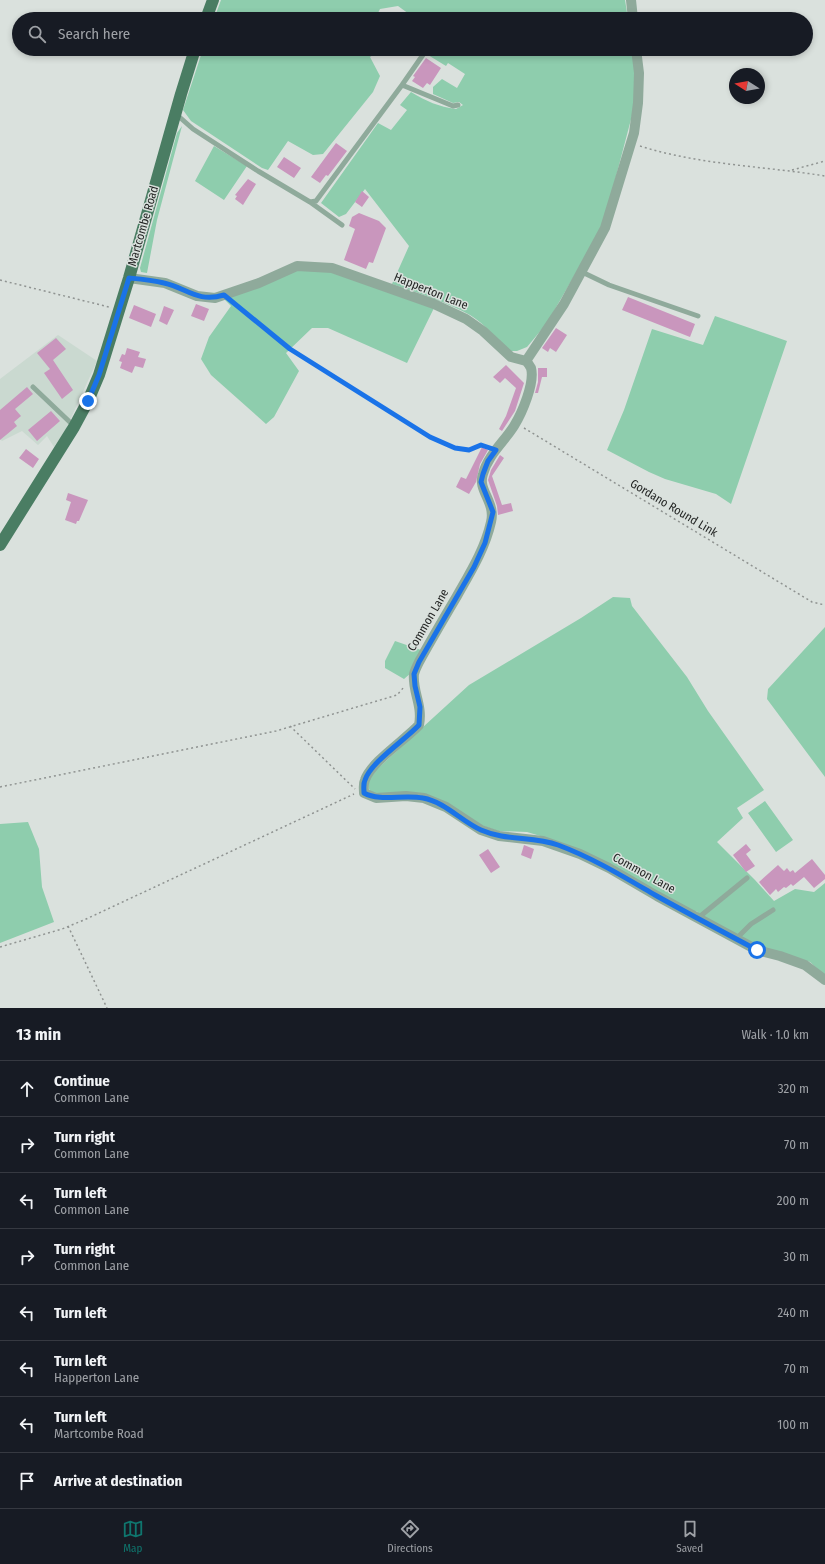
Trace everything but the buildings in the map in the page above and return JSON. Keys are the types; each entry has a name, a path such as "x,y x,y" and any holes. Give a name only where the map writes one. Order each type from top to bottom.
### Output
{"main road":[{"path":"208,12 212,0"},
{"name":"Martcombe Road","path":"0,545 74,427 88,401 99,375 129,278 175,113 193,56"}],"street":[{"path":"630,0 632,12"},
{"path":"526,361 564,304 605,228 634,133 638,103 639,73 637,56"},
{"name":"Happerton Lane","path":"129,278 165,283 197,296 215,298 259,283 297,266 332,268 441,307 466,319 483,331 511,357 526,361"},
{"name":"Common Lane","path":"526,361 531,367 532,377 528,391 516,422 488,461 481,482 493,512 485,543 474,567 419,662 414,674 420,707 419,725 368,774 364,782 364,793 376,798 406,796 424,798 446,807 462,819 481,830 499,836 544,840 558,845 610,868 657,896 757,950 805,965 825,980"}],"lane":[{"path":"310,202 316,201 422,56"},
{"path":"402,85 453,106 458,105"},
{"path":"175,113 185,123 199,133 310,202 342,226"},
{"path":"582,272 609,284 698,316"},
{"path":"33,387 74,427"},
{"path":"698,918 747,878"},
{"path":"736,939 751,924 773,910"}],"path":[{"path":"643,147 645,150 649,149 704,161 792,170 825,176"},
{"path":"792,170 825,161"},
{"path":"0,280 119,310"},
{"path":"224,295 290,349 430,437 455,448 469,450 481,445 496,450"},
{"name":"Gordano Round Link","path":"516,422 806,599 825,605"},
{"path":"0,787 276,731 398,695 414,674"},
{"path":"0,947 68,926 358,792 290,726"},
{"path":"68,926 107,1008"}],"shaded area":[{"path":"58,335 97,361 66,429 54,447 47,436 38,445 22,431 2,441 0,439 0,379"}],"green space":[{"path":"221,0 625,0 627,12 406,12 398,6 380,9 378,12 217,12"},
{"path":"201,56 371,56 370,57 380,76 373,92 323,154 313,155 288,141 268,170 262,168 191,121 183,110"},
{"path":"430,56 633,56 636,74 635,104 603,226 547,323 527,347 517,351 509,351 486,327 461,310 422,294 392,284 409,246 365,189 346,214 339,217 321,203 378,123 391,130 407,110 400,105 411,92 427,101 444,107 456,109 463,105 459,102 453,103 433,94 433,87 442,79 457,88 465,74 448,63 446,66"},
{"path":"182,126 157,220 147,273 141,272 140,268 177,133"},
{"path":"214,146 247,166 224,200 195,181"},
{"path":"298,270 331,271 434,308 407,363 328,328 312,328 286,353 299,371 274,417 266,424 211,375 201,359 209,337 231,306 223,298"},
{"path":"715,316 787,341 731,504 716,494 665,479 607,450 624,410 652,329 703,345"},
{"path":"613,597 630,598 632,606 687,677 708,711 764,790 737,808 743,818 717,842 774,901 795,889 814,892 825,883 825,976 810,962 748,943 696,914 698,912 691,910 547,838 527,832 498,831 477,824 446,802 377,794 370,791 369,783 376,770 469,685 581,618"},
{"path":"825,627 825,777 767,699 768,689"},
{"path":"395,641 421,650 411,673 404,679 385,668 385,661"},
{"path":"765,801 793,840 776,852 748,813"},
{"path":"28,822 39,849 42,887 54,922 0,943 0,824"}],"route":[{"path":"88,401 99,375 129,278 165,283 197,296 207,298 215,298 224,295 290,349 430,437 455,448 469,450 477,448 481,445 496,450 488,461 481,482 493,512 485,543 474,567 419,662 414,674 420,707 419,725 368,774 364,782 364,793 376,798 406,796 424,798 446,807 462,819 481,830 499,836 544,840 558,845 610,868 657,896 757,950"}]}
